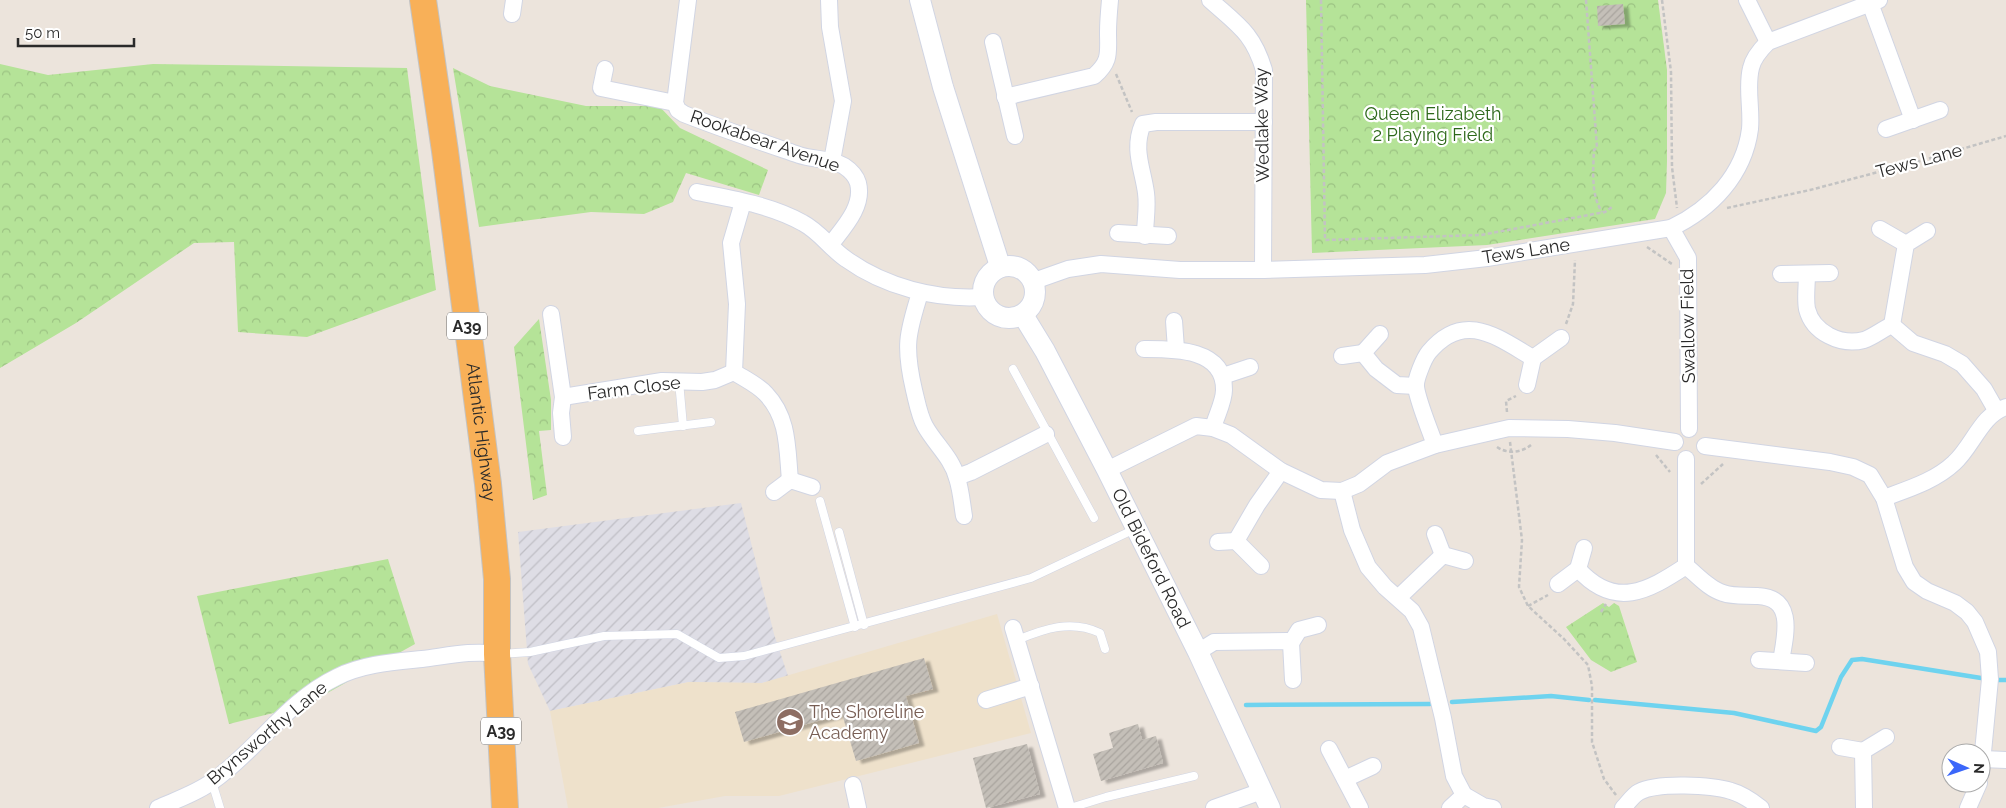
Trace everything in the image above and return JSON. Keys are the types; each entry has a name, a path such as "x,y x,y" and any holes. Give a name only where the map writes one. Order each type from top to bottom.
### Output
{"highway":[{"name":"Atlantic Highway","path":"423,0 445,151 488,484 497,579 497,654 506,808"}],"street":[{"name":"Rookabear Avenue","path":"688,0 674,103 678,110 692,117 802,156 832,161 846,167 854,175 858,184 859,195 852,214 831,244"},
{"path":"830,0 830,26 843,101 832,161"},
{"path":"920,0 943,87 1000,266"},
{"path":"1005,97 1094,76 1102,69 1109,51 1110,0"},
{"name":"Wedlake Way","path":"1210,0 1253,40 1264,70 1263,270"},
{"path":"1747,0 1768,42"},
{"path":"1702,210 1717,197 1728,183 1744,150 1750,131 1751,67 1756,56 1768,42 1874,2 1913,120"},
{"path":"993,42 1015,136"},
{"path":"605,69 601,88 674,103"},
{"path":"1886,129 1940,110"},
{"path":"1145,236 1146,194 1138,163 1140,132 1143,124 1156,122 1264,122"},
{"path":"697,192 772,209 796,219 804,223 831,244 844,258 865,272 920,293 958,298 983,297"},
{"path":"743,202 731,243 737,304 734,372 765,393 780,415 786,430 790,480"},
{"name":"Tews Lane","path":"1034,281 1068,268 1101,264 1180,270 1263,270 1425,265 1487,258 1629,235 1677,225 1702,210"},
{"name":"Swallow Field","path":"1677,225 1688,258 1689,429"},
{"path":"1880,229 1906,244"},
{"path":"1892,325 1906,244 1927,231"},
{"path":"1118,233 1168,236"},
{"path":"1012,265 1022,268 1034,281 1036,290 1034,301 1022,314 1014,318 1003,318 994,314 983,297 983,288 987,277 1000,266 1012,265"},
{"path":"1781,274 1830,273"},
{"path":"1807,274 1807,310 1816,327 1831,337 1845,342 1864,340 1892,325"},
{"path":"920,293 907,344 907,362 922,419 946,455 957,477 964,516"},
{"name":"Farm Close","path":"551,314 563,397 561,413 563,437"},
{"name":"Old Bideford Road","path":"1022,314 1045,351 1107,470 1198,652 1266,799"},
{"path":"1174,320 1176,349"},
{"path":"1884,498 1931,479 1954,464 1975,438 1985,420 2001,409 1962,364 1946,354 1913,343 1892,325"},
{"path":"1435,446 1416,386 1425,357 1435,344 1452,333 1468,328 1490,333 1534,358"},
{"path":"1342,356 1363,353 1380,334"},
{"path":"1527,385 1534,358 1562,338"},
{"path":"1144,349 1176,349 1212,360 1223,376 1224,391 1213,428"},
{"path":"1363,353 1376,369 1397,384 1416,386"},
{"path":"1223,376 1250,367"},
{"name":"Farm Close","path":"563,397 662,381 702,382 715,380 734,372"},
{"path":"1107,470 1196,426 1213,428 1231,435 1281,471 1322,490 1342,491 1359,484 1387,463 1435,446 1508,428 1596,432 1675,442"},
{"path":"1689,429 1702,434 1706,446 1701,456 1686,460 1676,452 1675,442 1682,431 1689,429"},
{"path":"957,477 971,472 1046,434"},
{"path":"1706,446 1830,462 1853,467 1870,475 1884,498 1905,567 1914,582 1933,594 1955,603 1967,612 1975,622 1988,652 1990,679 1984,743"},
{"path":"1686,460 1686,566 1705,583 1722,593 1761,596 1775,601 1785,612 1786,618 1781,661"},
{"path":"1236,541 1257,505 1281,471"},
{"path":"774,492 790,480"},
{"path":"790,480 816,494"},
{"path":"1342,491 1352,530 1368,567 1385,587 1412,611 1421,627 1443,718 1454,776 1464,795 1483,806 1493,808"},
{"path":"1436,534 1443,555"},
{"path":"1218,542 1236,541 1261,566"},
{"path":"1558,584 1578,569 1584,548"},
{"path":"1398,598 1443,555"},
{"path":"1443,555 1465,561"},
{"path":"1578,569 1598,587 1610,591 1630,592 1648,589 1686,566"},
{"path":"1293,680 1291,643 1299,630 1318,625"},
{"path":"1015,634 1069,808"},
{"path":"1198,652 1214,642 1287,640 1291,643"},
{"name":"Brynsworthy Lane","path":"158,808 212,782 243,755 270,727 312,691 337,676 367,666 482,652 497,654"},
{"path":"1759,660 1806,663"},
{"path":"986,700 1031,686"},
{"path":"1840,747 1863,752 1886,737"},
{"path":"1329,749 1360,808"},
{"path":"1863,752 1864,808"},
{"path":"1991,764 2006,760"},
{"path":"1345,779 1373,766"},
{"path":"853,785 858,808"},
{"path":"1625,806 1638,792 1669,785 1731,791 1752,801 1761,808"},
{"path":"1968,808 1975,793"},
{"path":"1450,808 1464,795"},
{"path":"1214,808 1266,799"}],"lane":[{"path":"1013,369 1046,434 1094,518"},
{"path":"679,381 683,426"},
{"path":"638,431 711,422"},
{"path":"816,494 854,627"},
{"path":"497,654 530,652 604,636 677,634 719,658 744,656 864,625 1031,578 1135,529"},
{"path":"838,532 864,625"},
{"path":"1015,634 1052,627 1091,629 1100,633 1105,649"},
{"path":"1069,808 1194,776"},
{"path":"212,782 220,808"}],"path":[{"path":"1321,0 1324,240 1481,235 1602,212 1612,207"},
{"path":"1586,0 1597,148 1594,150 1593,166 1596,204 1602,212"},
{"path":"1662,0 1671,72 1672,167 1677,225"},
{"path":"1106,61 1116,74 1135,118 1143,124"},
{"name":"Tews Lane","path":"1702,210 1734,207 1810,190 2006,136"},
{"path":"1629,235 1688,274"},
{"path":"1562,338 1573,304 1575,258"},
{"path":"1495,446 1503,451 1511,451 1528,448 1532,443"},
{"path":"1652,448 1676,482 1686,485 1699,485 1727,461"},
{"path":"1511,451 1522,540 1519,587 1528,606 1564,639 1588,665 1592,686 1592,742 1604,779 1612,792 1625,806"},
{"path":"1528,606 1554,591 1558,584"}],"shaded area":[{"path":"741,503 774,634 788,676 762,683 689,682 550,711 528,664 518,532"},
{"name":"The Shoreline Academy","path":"997,614 1031,733 779,796 725,796 658,808 568,808 550,711 689,682 762,683"}],"green space":[{"name":"Queen Elizabeth 2 Playing Field","path":"1306,0 1658,0 1667,70 1667,162 1666,193 1655,219 1487,245 1312,253"},
{"path":"0,64 48,75 153,64 407,68 436,290 307,337 238,332 234,242 194,243 76,323 0,368"},
{"path":"453,68 490,86 586,106 659,106 680,128 768,170 759,195 686,173 673,202 644,214 591,212 479,227"},
{"path":"539,319 551,400 551,430 539,431 547,495 533,500 514,347"},
{"path":"388,559 415,644 306,705 229,724 197,596"},
{"path":"1603,603 1609,607 1614,603 1619,606 1637,662 1611,672 1591,660 1566,627"}],"building":[{"path":"1623,4 1625,24 1598,26 1597,6"},
{"path":"924,658 933,689 906,696 919,743 856,761 842,714 744,742 735,712"},
{"path":"1138,724 1142,740 1156,736 1163,763 1101,781 1093,754 1113,748 1109,733"},
{"path":"1027,744 1040,794 986,808 973,758"}],"waterway":[{"path":"1595,700 1734,713 1816,731 1821,727 1841,677 1852,660 1862,659 1981,678"},
{"path":"1998,680 2006,680"},
{"path":"1452,702 1551,696 1589,700"},
{"path":"1246,705 1430,704"}],"place":[{"name":"The Shoreline Academy","path":"790,722"}]}
